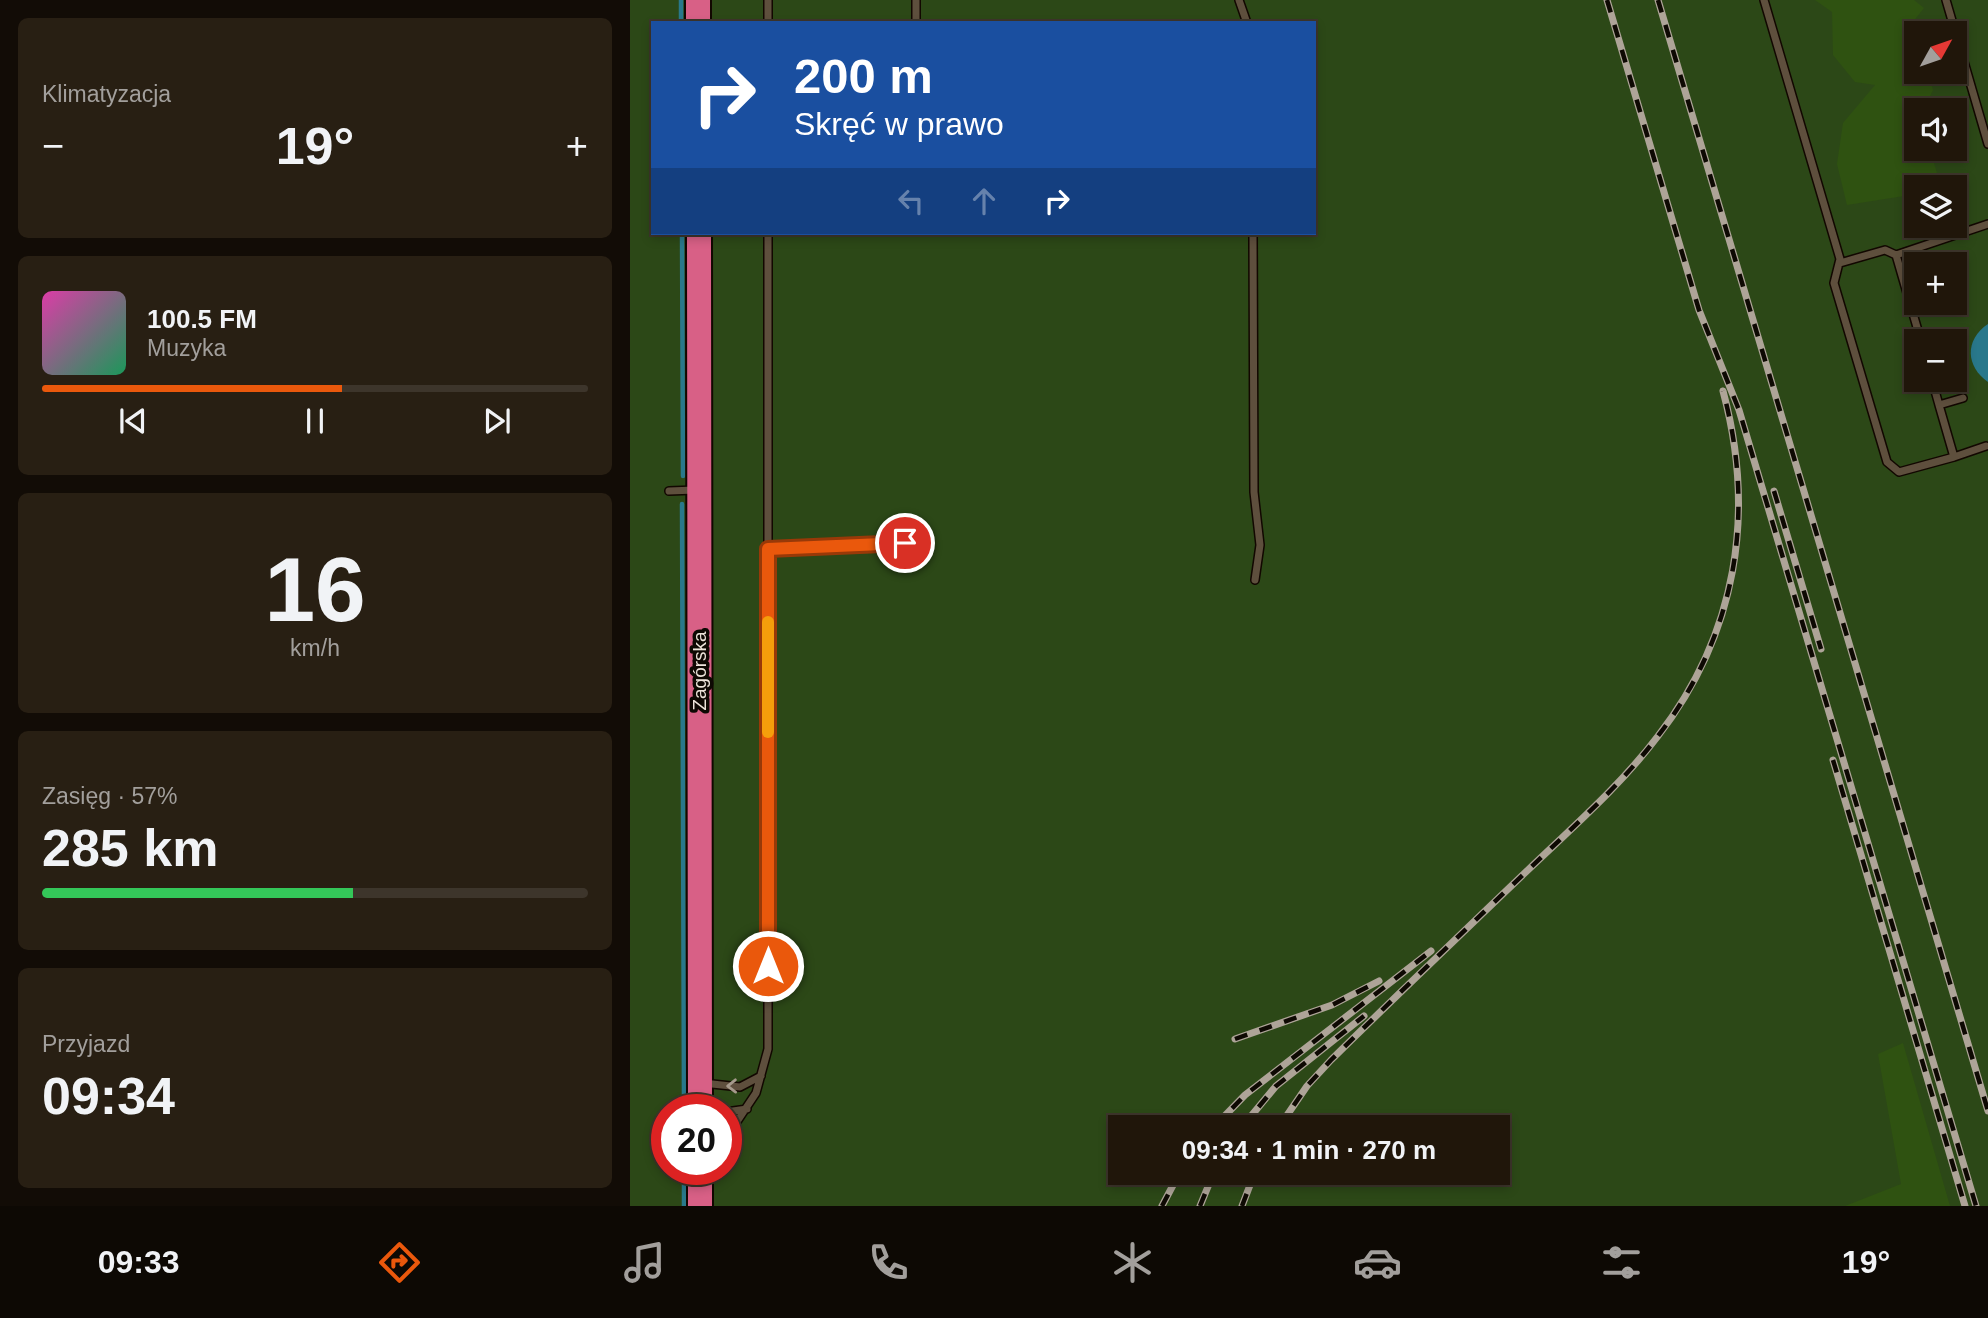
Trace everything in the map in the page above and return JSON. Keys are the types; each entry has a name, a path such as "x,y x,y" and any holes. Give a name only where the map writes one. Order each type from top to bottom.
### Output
{"highway":[{"path":"698,0 698,21"},
{"name":"Zagórska","path":"699,235 702,1094"},
{"path":"700,1206 701,1185"}],"lane":[{"path":"768,0 768,21"},
{"path":"916,0 916,21"},
{"path":"1239,0 1246,21"},
{"path":"1764,0 1840,263 1834,283 1887,462 1899,472 1986,446"},
{"path":"1946,0 1988,144"},
{"path":"1840,263 1885,250 1896,255 1988,224"},
{"path":"742,1116 762,1076 768,1049 768,235"},
{"path":"1253,235 1254,492 1260,545 1255,580"},
{"path":"1896,255 1918,329"},
{"path":"1936,392 1954,457"},
{"path":"1940,405 1963,398"},
{"path":"670,491 699,490"},
{"path":"768,549 905,543"},
{"path":"722,1094 762,1076"},
{"path":"742,1110 747,1109"}],"green space":[{"path":"630,0 1988,0 1988,1206 630,1206"},
{"path":"1815,0 1914,0 1924,8 1914,21 1904,21 1904,84 1931,84 1933,90 1929,98 1904,98 1904,161 1933,161 1938,175 1904,175 1904,196 1847,205 1837,164 1843,123 1875,85 1855,82 1833,55 1832,12"},
{"path":"1903,1043 1950,1206 1845,1206 1901,1184 1878,1054"}],"water":[{"path":"1988,324 1988,382 1975,369 1971,353 1975,338"}],"waterway":[{"path":"681,0 681,21"},
{"path":"682,235 683,476"},
{"path":"682,504 684,1094"},
{"path":"684,1185 684,1206"}],"railway":[{"path":"1607,0 1699,310 1739,410 1976,1206"},
{"path":"1658,0 1988,1111"},
{"path":"1287,1115 1307,1086 1331,1060 1613,788 1644,754 1685,697 1706,656 1722,614 1738,527 1738,482 1733,437 1723,391"},
{"path":"1774,491 1821,649"},
{"path":"1833,760 1965,1206"},
{"path":"1226,1115 1245,1095 1431,951"},
{"path":"1235,1039 1332,1005 1379,981"},
{"path":"1252,1115 1276,1086 1364,1016"},
{"path":"1162,1206 1173,1185"},
{"path":"1200,1206 1209,1185"},
{"path":"1242,1206 1250,1185"}],"slow traffic":[{"path":"768,622 768,732"}],"route":[{"path":"768,966 768,549 905,543"}]}
